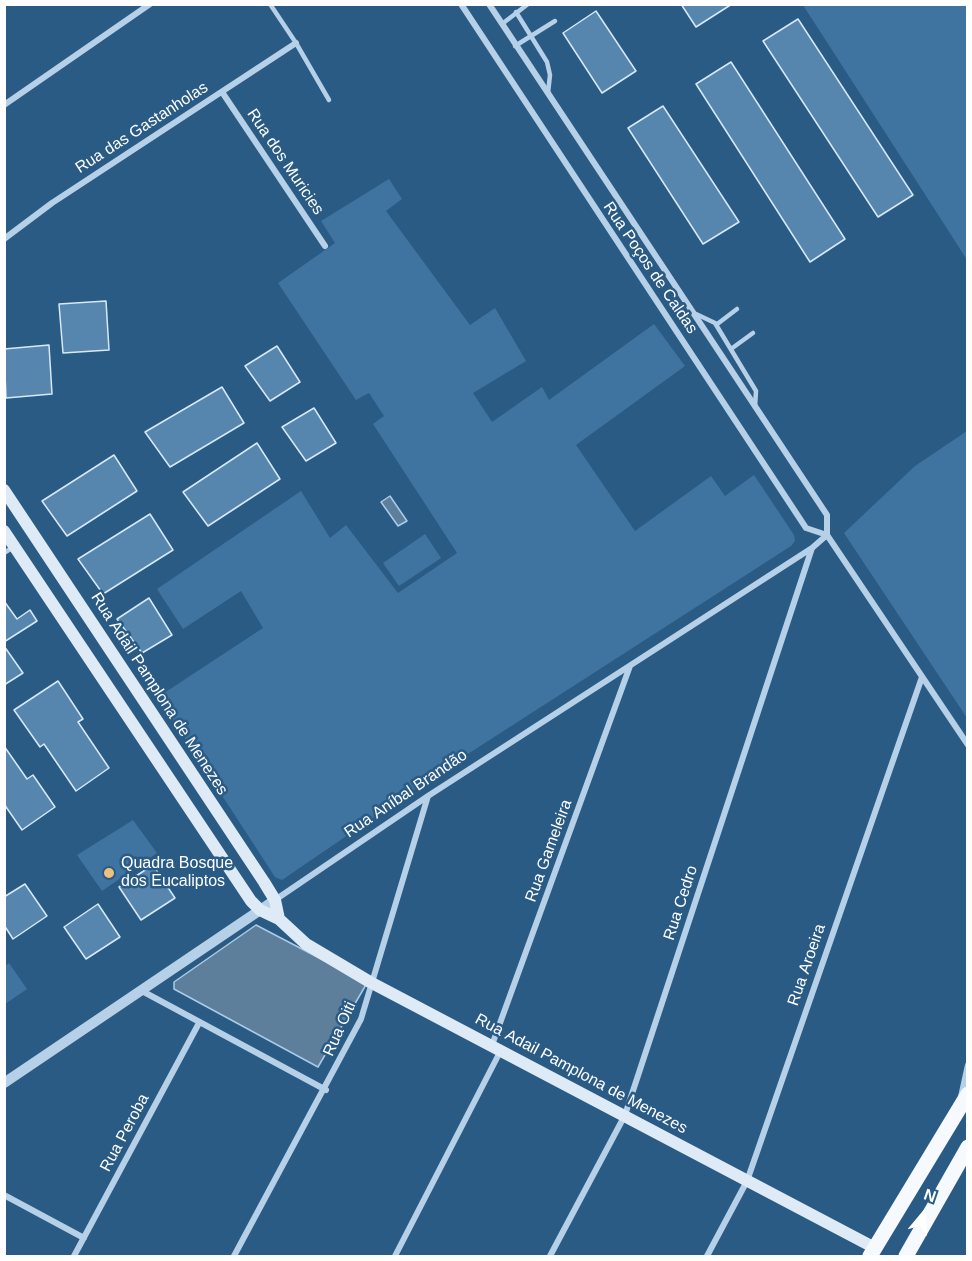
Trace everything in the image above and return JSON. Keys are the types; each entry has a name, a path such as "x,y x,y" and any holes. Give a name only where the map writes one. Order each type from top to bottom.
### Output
{"main road":[{"name":"Rua Adail Pamplona de Menezes","path":"4,490 275,900 279,920"},
{"name":"Rua Adail Pamplona de Menezes","path":"4,531 10,550 42,585 251,901 260,910 279,920 306,944 370,982 625,1115 872,1252"},
{"path":"42,585 60,572"},
{"path":"119,701 127,705 137,719 141,720 153,715"},
{"path":"150,748 163,743 177,759 184,762"},
{"path":"872,1252 963,1099"},
{"path":"906,1257 968,1147"}],"street":[{"path":"4,105 150,4"},
{"name":"Rua Poços de Caldas","path":"460,4 806,528 827,535"},
{"name":"Rua Poços de Caldas","path":"489,4 827,515 827,535 968,745"},
{"name":"Rua das Gastanholas","path":"4,239 52,203 296,42"},
{"name":"Rua dos Muricies","path":"222,92 326,246"},
{"name":"Rua Aníbal Brandão","path":"4,1083 428,796 812,548 827,535"},
{"name":"Rua Cedro","path":"550,1257 625,1115 812,548"},
{"name":"Rua Gameleira","path":"395,1257 496,1047 631,666"},
{"name":"Rua Aroeira","path":"707,1257 747,1181 922,677"},
{"name":"Rua Oiti","path":"234,1257 326,1089 361,1019 370,982 428,796"},
{"path":"142,991 326,1089"},
{"name":"Rua Peroba","path":"74,1257 199,1023"},
{"path":"963,1099 968,1065"},
{"path":"4,1195 84,1238"}],"lane":[{"path":"270,4 296,42 329,100"},
{"path":"502,24 528,4"},
{"path":"516,12 548,63 550,75 548,95"},
{"path":"515,46 555,21"},
{"path":"716,325 737,309"},
{"path":"692,313 716,325 756,391 755,407"},
{"path":"731,350 753,333"}],"shaded area":[{"path":"803,5 967,5 967,260 955,241"},
{"path":"389,179 402,199 386,211 470,325 495,308 526,361 473,393 492,422 542,387 549,400 654,324 685,366 576,445 635,531 711,476 725,496 754,475 794,535 795,541 791,546 443,770 282,880 275,877 158,697 263,628 241,591 183,629 157,589 301,491 330,538 346,525 398,593 457,553 373,424 384,416 369,393 356,400 278,283 335,243 321,221"},
{"path":"967,431 967,718 844,533 915,466"},
{"path":"390,496 407,521 398,526 381,502"},
{"path":"425,534 441,558 399,586 383,563"},
{"name":"Quadra Bosque dos Eucaliptos","path":"133,820 157,853 102,891 77,855"},
{"path":"256,925 367,983 318,1067 174,989 174,982"},
{"path":"9,963 27,989 5,1004 5,966"}],"building":[{"path":"681,4 732,4 696,27"},
{"path":"596,11 636,71 602,93 563,33"},
{"path":"798,19 913,195 878,217 763,41"},
{"path":"731,62 845,239 810,262 696,84"},
{"path":"663,106 739,222 703,244 628,128"},
{"path":"106,301 109,350 63,353 59,304"},
{"path":"49,345 52,394 6,398 4,349"},
{"path":"277,346 300,382 270,401 245,366"},
{"path":"222,387 244,423 170,467 145,432"},
{"path":"314,408 336,443 306,461 282,427"},
{"path":"257,443 280,479 208,526 183,492"},
{"path":"114,455 137,491 67,536 42,501"},
{"path":"150,514 173,550 103,594 78,559"},
{"path":"149,598 172,635 142,653 117,619"},
{"path":"4,601 17,619 30,610 37,621 4,642"},
{"path":"4,646 23,673 4,685"},
{"path":"58,681 83,719 78,722 109,768 76,791 44,744 40,747 14,710"},
{"path":"4,746 27,779 33,775 55,807 22,830 4,804"},
{"path":"153,865 175,898 141,920 119,887"},
{"path":"25,884 47,916 13,939 4,925 4,897"},
{"path":"98,904 120,937 86,959 64,927"}],"place":[{"name":"Quadra Bosque dos Eucaliptos","path":"109,873"}]}
